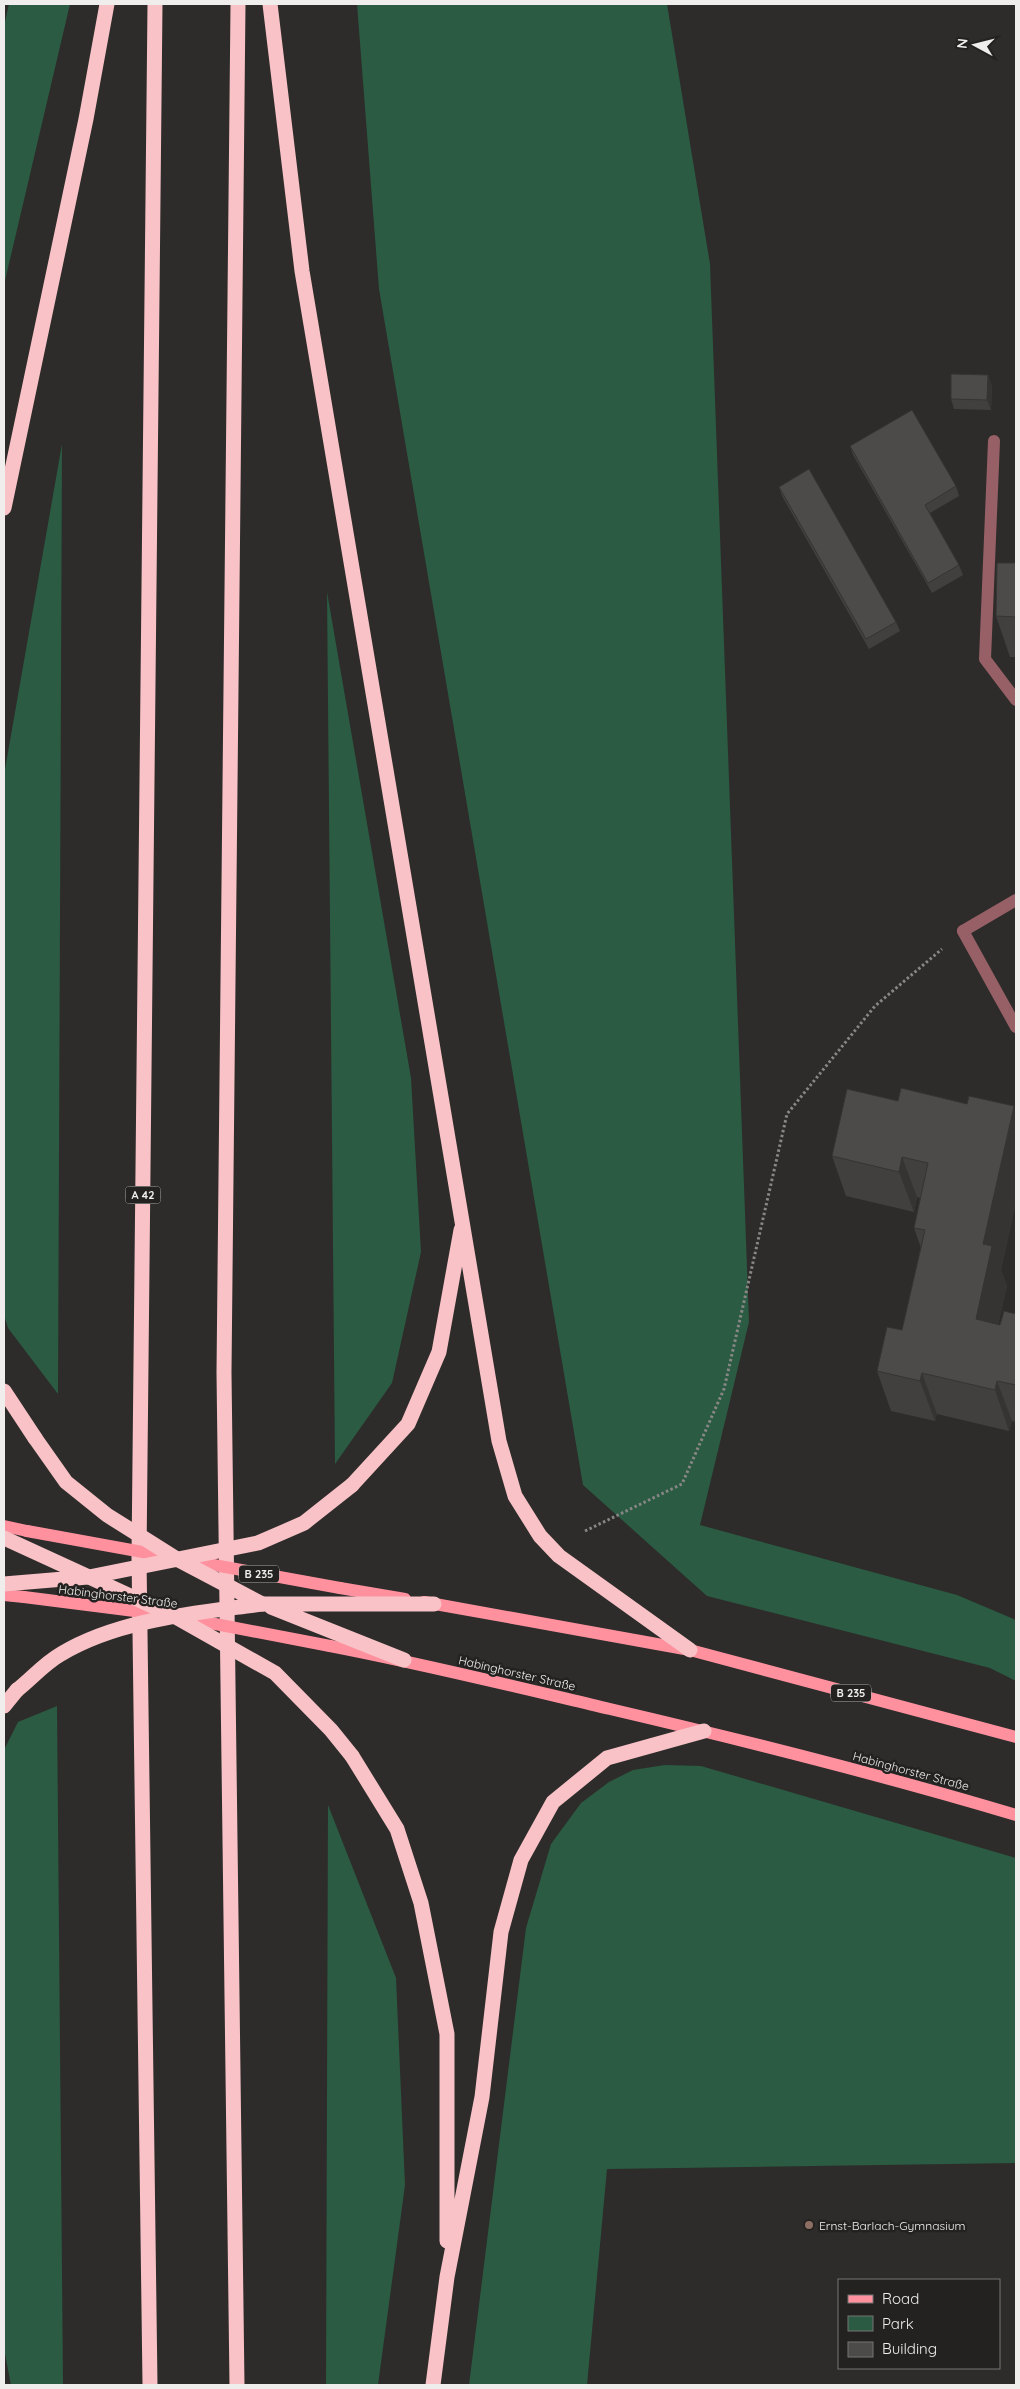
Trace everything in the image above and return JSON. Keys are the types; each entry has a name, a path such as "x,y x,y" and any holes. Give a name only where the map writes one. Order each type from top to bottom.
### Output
{"highway":[{"path":"4,508 86,119 107,4"},
{"name":"A 42","path":"150,2385 139,1558 155,4"},
{"path":"237,2385 224,1373 238,4"},
{"path":"270,4 302,271 463,1218 499,1441 515,1496 540,1536 559,1556 690,1650"},
{"path":"4,1584 24,1590 266,1540 304,1523 352,1485 408,1424 438,1352 463,1218"},
{"path":"4,1391 66,1482 107,1515 177,1559 331,1639 404,1660"},
{"path":"4,1538 174,1616 275,1673 331,1730 352,1756 397,1829 421,1903 448,2034 447,2277"},
{"path":"4,1706 17,1690 60,1654 103,1634 174,1616 262,1604 434,1604"},
{"path":"433,2385 447,2277 482,2098 501,1932 521,1860 554,1802 607,1758 704,1731"}],"main road":[{"name":"B 235","path":"4,1526 177,1559 690,1650 1016,1737"},
{"name":"Habinghorster Straße","path":"4,1595 24,1590 174,1616 331,1639"},
{"name":"Habinghorster Straße","path":"404,1660 704,1731 910,1783 1016,1816"}],"street":[{"path":"994,441 985,659 1016,700"},
{"path":"1016,900 963,931 1016,1027"}],"path":[{"path":"585,1531 682,1484 724,1389 787,1114 875,1006 963,931"}],"green space":[{"path":"9,4 70,4 4,285 4,26"},
{"path":"357,4 667,4 710,264 749,1322 700,1525 957,1595 1016,1620 1016,1681 990,1668 707,1596 583,1485 379,289"},
{"path":"62,444 58,1394 8,1328 4,1315 4,775"},
{"path":"327,592 411,1078 421,1252 392,1383 335,1464"},
{"path":"57,1706 63,2385 11,2385 4,2349 4,1750 18,1722"},
{"path":"665,1765 701,1766 1016,1858 1016,2163 607,2169 587,2385 469,2385 526,1928 551,1844 581,1803 609,1782 633,1770"},
{"path":"328,1805 396,1978 405,2185 378,2385 326,2385"}],"building":[{"path":"951,374 988,375 987,400 951,399"},
{"path":"912,410 956,486 925,505 959,565 928,583 850,446"},
{"path":"809,469 896,622 866,639 779,487"},
{"path":"997,563 1016,563 1016,617 996,616"},
{"path":"901,1088 967,1104 969,1096 1014,1106 983,1244 992,1246 976,1319 1000,1325 1004,1311 1016,1314 1016,1385 997,1381 995,1390 922,1373 920,1381 877,1371 887,1327 902,1330 925,1230 914,1228 928,1163 902,1157 899,1172 832,1156 847,1089 898,1101"}],"place":[{"name":"Ernst-Barlach-Gymnasium","path":"809,2225"}]}
